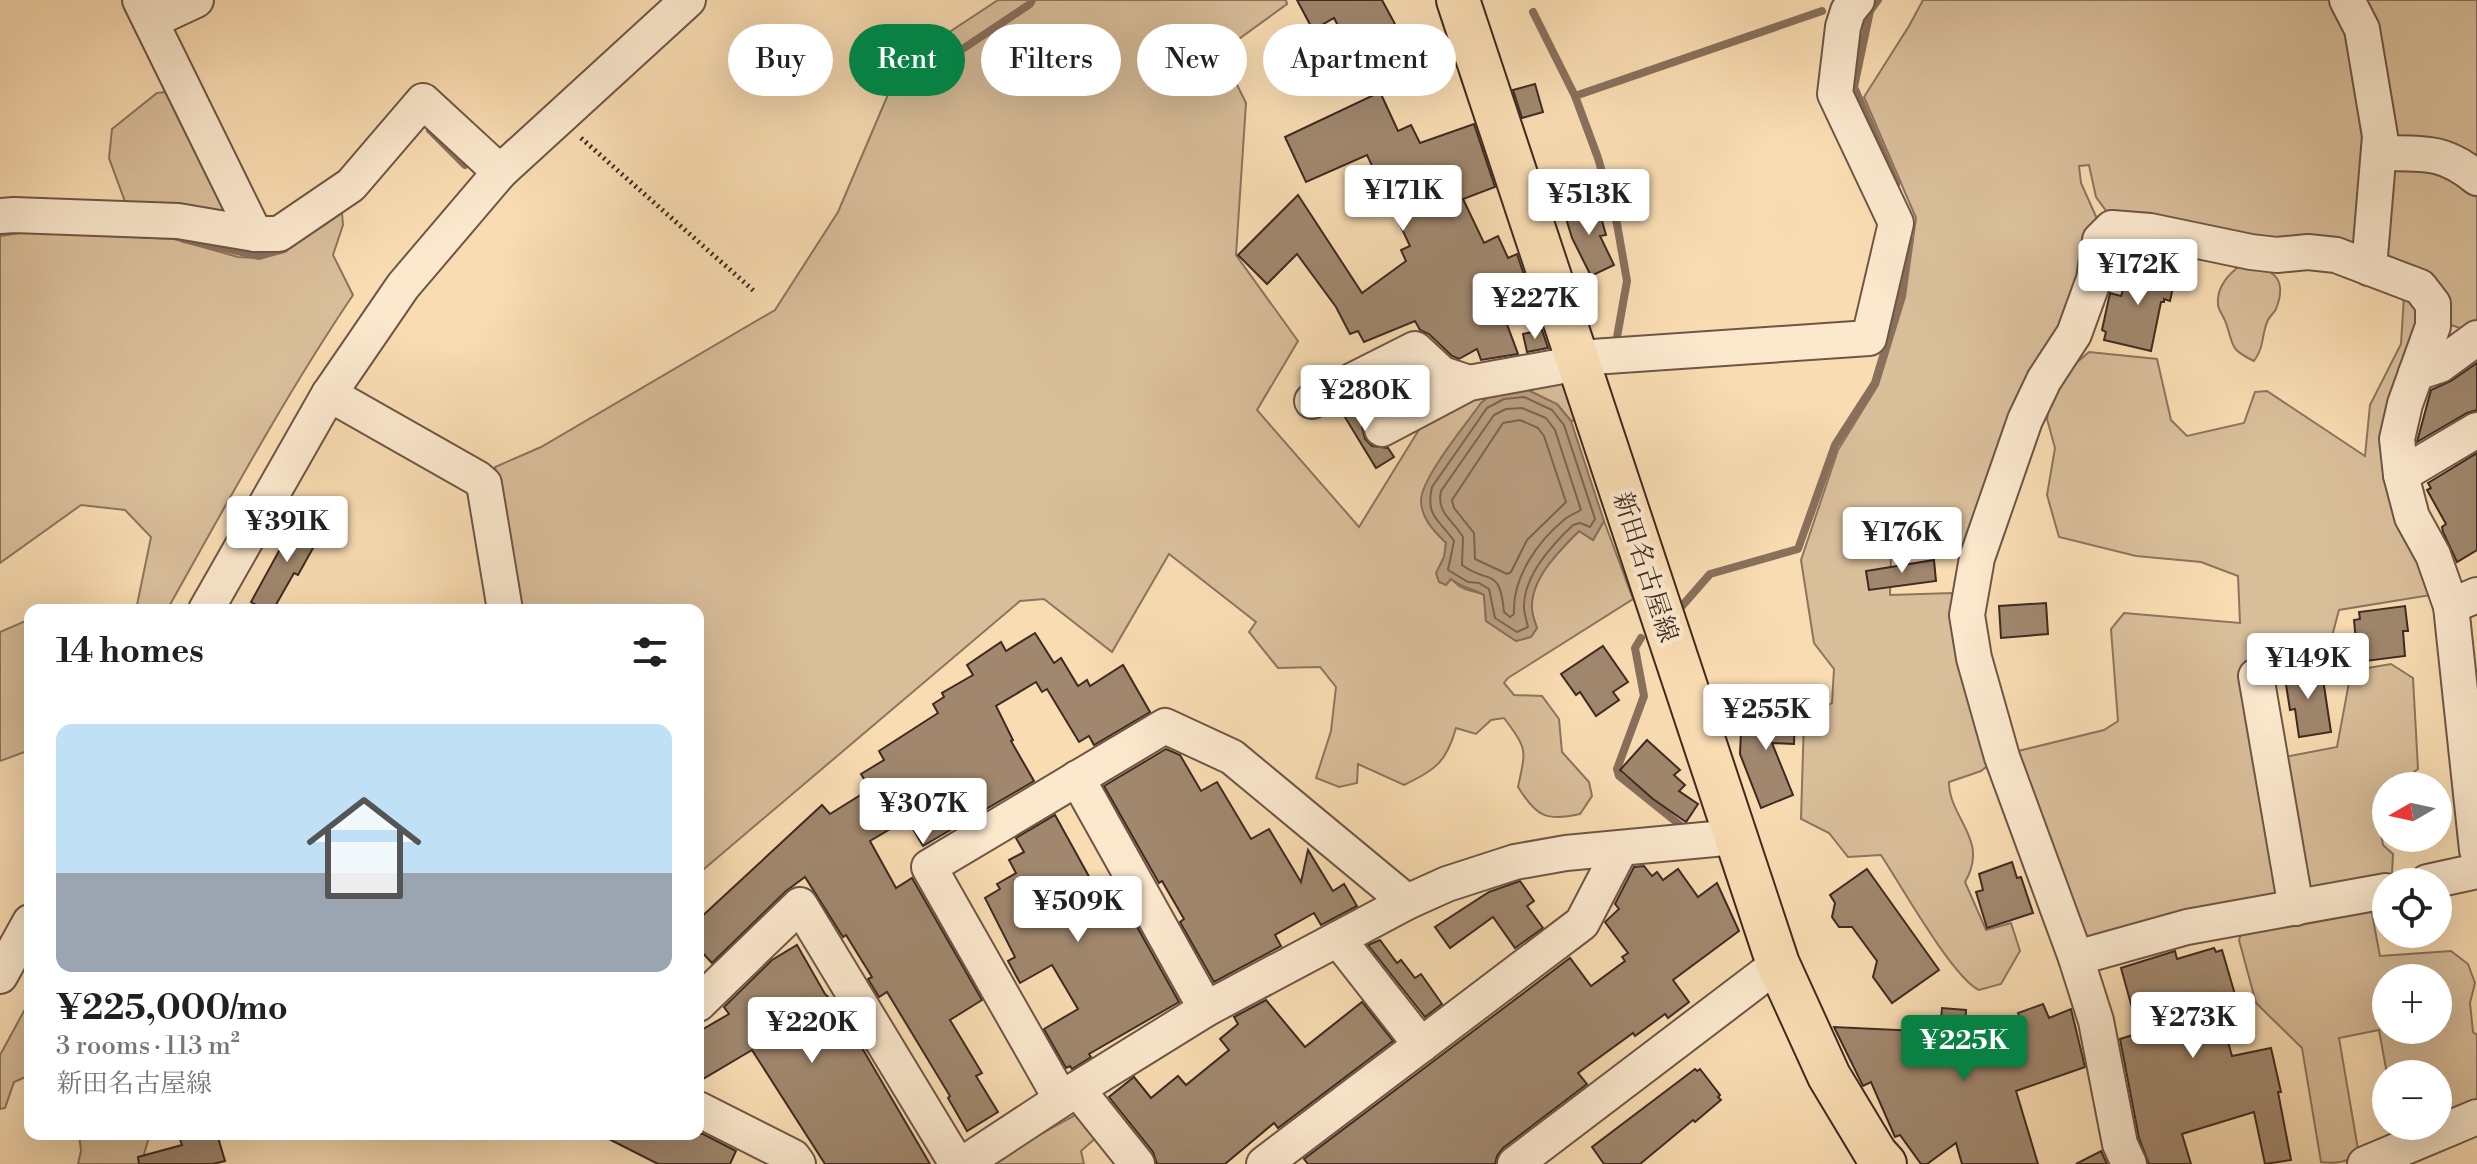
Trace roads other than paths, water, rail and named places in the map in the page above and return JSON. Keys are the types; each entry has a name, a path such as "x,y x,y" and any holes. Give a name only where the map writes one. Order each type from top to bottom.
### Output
{"main road":[{"name":"新田名古屋線","path":"1458,0 1778,964 1829,1076 1874,1161"}],"street":[{"path":"196,0 146,11 255,234"},
{"path":"209,604 329,394 403,286 500,172 688,0"},
{"path":"2347,0 2362,29 2380,136 2369,268"},
{"path":"1382,429 1469,383 1578,361 1869,338 1896,223 1835,94 1845,9"},
{"path":"0,216 178,221 255,234 279,234 351,185 423,101 500,172"},
{"path":"2379,153 2436,154 2462,165 2477,178"},
{"path":"2129,1164 2120,1144 2096,1021 2002,757 1974,658 1967,615 1977,558 2025,420 2044,380 2074,334 2094,279 2100,240 2112,228 2150,231 2251,252 2336,255 2420,287 2433,304 2433,326 2397,439 2401,475 2412,517 2433,555 2468,605 2476,834"},
{"path":"2416,373 2440,365 2477,338"},
{"path":"1312,401 1415,349 1442,374 1469,383"},
{"path":"329,394 484,484 504,604"},
{"path":"2401,475 2477,430"},
{"path":"2256,676 2296,908"},
{"path":"1137,1164 1069,1094 929,867 1165,726 1232,757 1407,902"},
{"path":"1077,778 1206,1009"},
{"path":"704,998 800,905 960,1164 1206,1009 1407,902 1447,884 1515,862 1735,837"},
{"path":"1264,1164 1582,923 1621,848"},
{"path":"2452,876 2477,871"},
{"path":"2076,958 2187,927 2372,894"},
{"path":"0,976 24,933"},
{"path":"1338,939 1421,1045"},
{"path":"1515,1164 1778,964"},
{"path":"704,1112 793,1157 798,1164"},
{"path":"2365,1164 2477,1117"}],"water":[{"path":"1526,389 1557,404 1571,421 1604,521 1593,540 1579,531 1548,566 1533,598 1532,611 1537,628 1531,637 1516,641 1486,621 1484,595 1451,579 1446,585 1439,582 1436,573 1444,557 1446,543 1426,519 1421,500 1436,465 1481,403 1491,395"}],"waterway":[{"path":"965,47 1032,0"},
{"path":"1878,0 1870,11 1854,87 1896,184"},
{"path":"1575,96 1822,11"},
{"path":"1533,12 1575,96 1598,158 1617,224 1627,281 1617,337"},
{"path":"430,130 465,165"},
{"path":"1682,606 1710,574 1798,549 1835,445 1875,383 1901,296 1909,238"},
{"path":"184,239 259,256 284,249"},
{"path":"1641,638 1635,648 1644,696 1617,769 1619,776 1680,825"}]}
